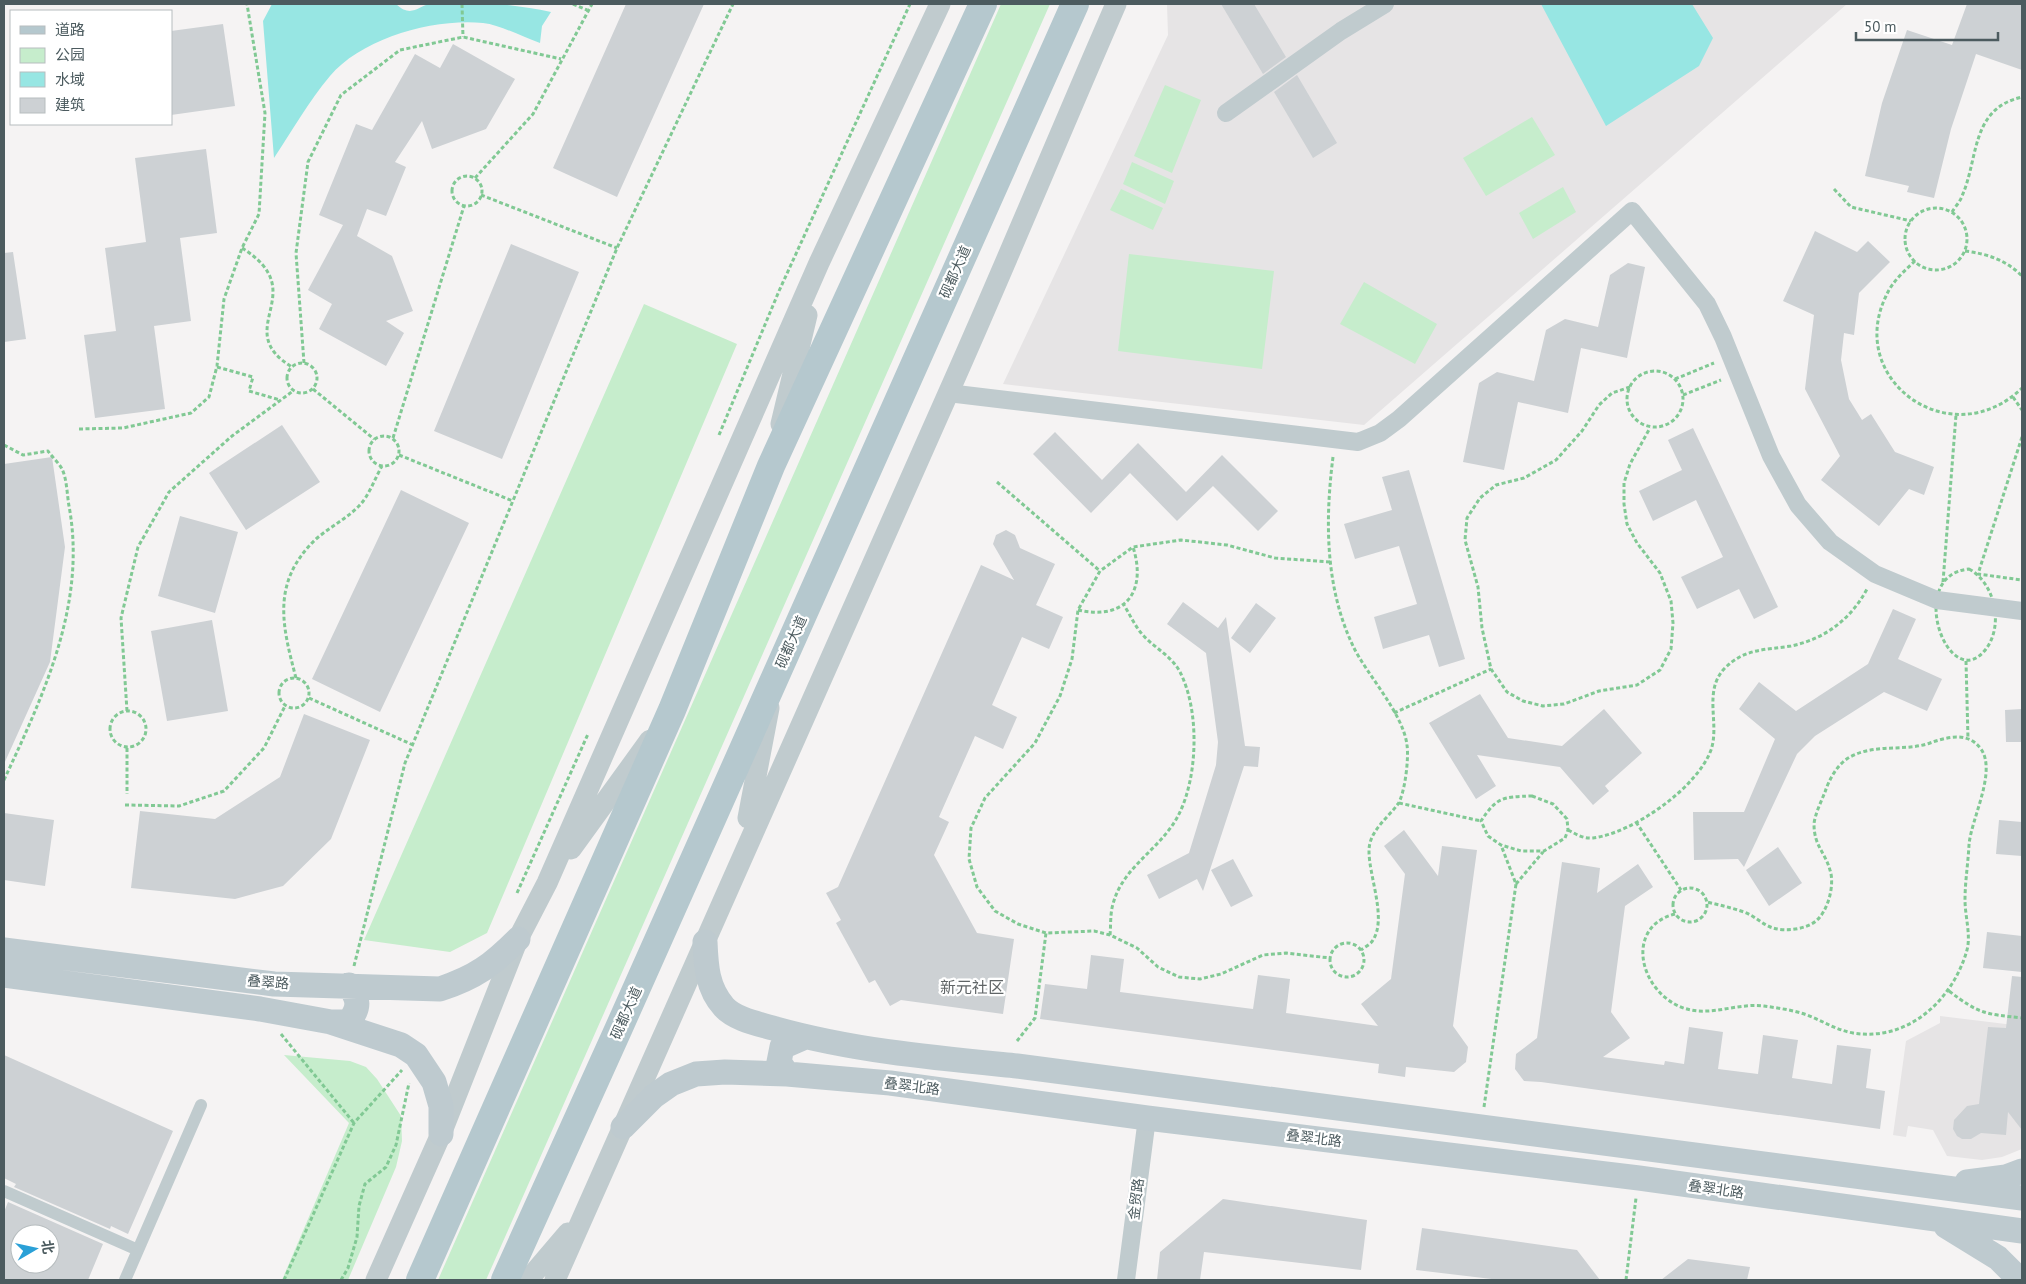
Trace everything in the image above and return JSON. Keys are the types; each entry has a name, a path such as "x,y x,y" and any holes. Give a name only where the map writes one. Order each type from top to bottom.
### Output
{"main road":[{"path":"420,1280 672,710 771,466 983,4"},
{"name":"砚都大道","path":"505,1280 776,677 1074,4"},
{"name":"叠翠路","path":"4,950 274,984 440,989 465,981 494,964 518,939"},
{"path":"705,942 707,973 712,988 724,1008 757,1024 805,1037 899,1054 1017,1066 1943,1186 2022,1198"},
{"name":"叠翠路","path":"4,975 260,1009 331,1022 400,1045 416,1055 434,1082 441,1106 441,1134"},
{"path":"331,1022 349,1022 357,1011 358,998 349,985"},
{"path":"787,1074 779,1062 782,1047 805,1037"},
{"name":"叠翠北路","path":"622,1127 659,1092 671,1084 696,1074 725,1072 787,1074 890,1083 1147,1118 1638,1178 1938,1221 2022,1231"},
{"path":"1943,1186 2006,1177 2022,1171"},
{"path":"1943,1186 1938,1221 1998,1258 2020,1280"}],"street":[{"path":"376,1280 441,1134 518,939 547,883 819,263 940,4"},
{"path":"555,1280 705,942 742,853 948,393 1116,4"},
{"path":"1226,113 1341,31 1385,4"},
{"path":"948,393 1358,442 1386,429 1632,211 1707,304 1731,356 1771,456 1798,505 1830,542 1875,574 1937,600 2022,611"},
{"path":"771,466 819,263"},
{"path":"742,853 776,677"},
{"path":"547,883 672,710"},
{"path":"126,1280 201,1105"},
{"name":"金贸路","path":"1126,1280 1147,1118"},
{"path":"4,1191 138,1250"},
{"path":"528,1280 583,1215"}],"path":[{"path":"79,429 123,428 191,413 209,397 217,366 224,299 242,248 259,214 265,113 249,4"},
{"path":"462,4 463,37"},
{"path":"573,4 587,10"},
{"path":"475,178 533,114 587,10 592,4"},
{"path":"349,985 405,763 617,248 733,4"},
{"path":"718,438 779,291 910,4"},
{"path":"304,363 296,253 308,162 341,95 400,50 463,37 561,59"},
{"path":"1952,212 1962,196 1979,132 1996,109 2011,99 2022,97"},
{"path":"462,176 475,178 482,189 481,195 478,202 464,206 453,198 452,185 462,176"},
{"path":"1834,189 1851,207 1911,221"},
{"path":"481,195 617,248"},
{"path":"393,438 464,206"},
{"path":"1936,208 1952,212 1962,222 1966,232 1965,251 1960,259 1945,269 1926,268 1915,261 1907,249 1905,240 1911,221 1927,209 1936,208"},
{"path":"242,248 258,258 269,271 274,284 274,299 268,312 267,331 269,348 281,360 292,367"},
{"path":"1965,251 1995,258 2010,265 2022,276"},
{"path":"1915,261 1894,282 1880,311 1878,327 1882,359 1888,373 1906,395 1931,410 1956,415 1974,415 1988,411 2013,397 2022,388"},
{"path":"1675,379 1731,356"},
{"path":"304,363 292,367 287,379 293,391 300,394 313,389"},
{"path":"304,363 315,370 317,376 313,389"},
{"path":"217,366 253,377 250,391 281,400"},
{"path":"1630,386 1627,395 1630,412 1642,425 1650,428 1659,428 1675,419 1680,412 1683,395 1675,379 1668,374 1650,371 1642,374 1630,386 1612,393 1599,405 1582,431 1556,460 1524,478 1496,485 1480,498 1467,518 1465,540 1478,587 1482,628 1491,669 1507,692 1523,701 1543,706 1564,704 1598,691 1637,685 1660,670 1670,649 1674,623 1671,601 1660,573 1637,542 1627,524 1624,504 1624,483 1630,464 1650,428"},
{"path":"1683,395 1738,373"},
{"path":"313,389 374,439"},
{"path":"127,711 121,618 138,546 169,492 232,436 293,391"},
{"path":"2013,397 2022,410"},
{"path":"1943,583 1956,415"},
{"path":"380,436 393,438 397,442 399,455 389,465 382,466 371,458 369,451 374,439 380,436"},
{"path":"2022,437 1978,574 2022,580"},
{"path":"1335,439 1328,497 1330,562 1339,606 1353,646 1394,713 1407,744 1407,771 1399,803 1379,825 1369,846 1369,869 1376,894 1378,917 1373,941 1361,950"},
{"path":"4,445 23,455 48,451 62,469 74,534 71,601 54,662 37,709 4,780"},
{"path":"399,455 513,501"},
{"path":"309,698 307,685 296,678 284,634 283,595 296,562 317,539 360,504 382,466"},
{"path":"998,482 1100,570"},
{"path":"1330,562 1275,558 1227,546 1180,540 1133,547 1100,570 1078,610 1072,659 1060,696 1035,743 985,798 971,828 970,859 977,887 995,911 1018,924 1046,933 1094,931 1110,935 1137,948 1158,966 1180,977 1200,979 1221,974 1263,956 1286,953 1330,958"},
{"path":"1078,610 1100,612 1124,605 1131,598 1138,584 1138,563 1133,547"},
{"path":"1568,830 1582,838 1592,838 1616,832 1666,804 1702,769 1711,748 1712,694 1724,670 1744,655 1763,648 1790,646 1813,640 1837,627 1860,603 1875,574"},
{"path":"1110,935 1112,905 1124,878 1161,840 1178,816 1191,774 1195,736 1190,704 1180,672 1162,650 1143,635 1124,605"},
{"path":"1966,661 1968,739"},
{"path":"1394,713 1491,669"},
{"path":"296,678 284,682 280,688 280,700 291,709 299,708 309,698"},
{"path":"309,698 413,745"},
{"path":"125,805 179,806 224,791 264,748 285,706"},
{"path":"133,711 143,718 147,729 146,735 139,745 127,748 115,743 110,732 112,720 121,712 133,711"},
{"path":"513,902 590,730"},
{"path":"1675,914 1662,918 1652,926 1643,947 1644,970 1653,986 1664,996 1688,1009 1711,1012 1757,1005 1808,1015 1830,1027 1854,1034 1879,1033 1903,1028 1931,1011 1949,991 1968,948 1965,900 1970,832 1986,775 1986,761 1980,748 1968,739 1952,736 1924,745 1870,749 1847,758 1830,778 1814,822 1818,847 1831,871 1829,901 1816,921 1798,929 1774,929 1747,913 1707,902"},
{"path":"127,748 127,794"},
{"path":"1481,821 1493,803 1512,796 1532,796 1553,804 1567,819 1568,830 1564,838 1544,851 1516,884"},
{"path":"1399,803 1481,821"},
{"path":"1481,821 1488,836 1501,845 1521,852 1544,851"},
{"path":"1636,822 1681,890"},
{"path":"1482,1127 1516,884 1501,845"},
{"path":"1694,888 1705,896 1707,902 1704,915 1693,922 1680,919 1675,914 1673,901 1681,890 1694,888"},
{"path":"1018,1041 1035,1018 1046,933"},
{"path":"1343,943 1356,945 1361,950 1364,956 1362,970 1351,977 1344,977 1334,971 1330,958 1332,952 1343,943"},
{"path":"1949,991 1973,1009 1992,1015 2022,1018"},
{"path":"260,1009 354,1123"},
{"path":"284,1280 354,1123 416,1055"},
{"path":"340,1280 348,1268 357,1237 359,1206 366,1184 386,1167 396,1145 416,1055"},
{"path":"1626,1280 1638,1178"}],"shaded area":[{"path":"1167,4 1847,4 1364,425 1003,384 1168,35"},
{"path":"1940,1016 2022,1026 2022,1149 2002,1157 1982,1160 1947,1156 1933,1130 1908,1126 1906,1137 1893,1135 1906,1041 1940,1023"}],"green space":[{"path":"1001,4 1050,4 486,1280 438,1280"},
{"path":"1165,85 1201,100 1172,173 1134,156"},
{"path":"1532,117 1555,155 1486,196 1463,158"},
{"path":"1132,162 1174,181 1165,204 1123,184"},
{"path":"1563,187 1576,212 1533,239 1519,213"},
{"path":"1121,189 1163,208 1153,230 1110,210"},
{"path":"1129,254 1274,271 1262,369 1118,351"},
{"path":"1364,282 1437,324 1415,364 1340,324"},
{"path":"644,304 737,344 487,933 450,952 364,940"},
{"path":"284,1055 350,1061 366,1067 377,1079 401,1116 402,1141 396,1167 348,1280 282,1280 349,1123"}],"water":[{"path":"476,3 506,5 551,12 542,26 540,43 490,24 464,22 443,24 400,33 361,51 330,76 274,158 263,21 272,4 396,4 411,11 431,4"},
{"path":"1541,4 1692,4 1713,38 1699,66 1606,126"}],"building":[{"path":"626,4 704,4 617,197 553,168"},
{"path":"1221,4 1254,4 1286,57 1263,74"},
{"path":"1967,4 2022,4 2022,70 1976,54 1951,129 1934,198 1907,192 1909,186 1865,176 1882,103 1907,30 1952,45"},
{"path":"223,24 235,106 172,115 172,31"},
{"path":"453,44 515,79 486,129 432,149 422,121 395,162 406,167 386,216 367,209 357,236 392,256 413,311 386,321 404,333 386,366 319,329 332,304 308,290 343,225 319,215 356,124 372,130 415,54 440,68"},
{"path":"1297,75 1337,143 1313,158 1274,92"},
{"path":"206,149 217,233 180,238 191,321 154,326 165,409 95,418 84,335 116,331 105,248 146,242 135,158"},
{"path":"1815,231 1857,252 1868,241 1890,262 1859,293 1854,335 1844,333 1841,360 1849,399 1862,420 1871,414 1895,452 1934,467 1924,495 1909,489 1879,526 1821,480 1840,456 1805,389 1814,315 1783,301"},
{"path":"511,244 579,272 502,459 434,431"},
{"path":"13,252 26,339 4,342 4,253"},
{"path":"1628,263 1645,267 1627,358 1581,348 1568,413 1518,402 1504,470 1463,462 1479,383 1497,372 1534,381 1546,330 1565,319 1598,327 1610,275"},
{"path":"282,425 320,482 246,530 209,473"},
{"path":"1693,428 1778,607 1754,619 1739,589 1697,609 1681,577 1723,557 1696,500 1653,521 1639,491 1682,470 1668,440"},
{"path":"1055,432 1102,480 1138,443 1186,492 1222,455 1278,511 1258,531 1213,486 1177,521 1130,473 1091,513 1033,454"},
{"path":"52,457 65,547 50,662 4,764 4,464"},
{"path":"1409,470 1465,659 1439,667 1429,635 1383,649 1374,617 1417,604 1399,546 1355,559 1344,524 1392,510 1382,477"},
{"path":"401,490 469,523 380,712 312,679"},
{"path":"180,516 238,532 215,613 158,596"},
{"path":"1006,530 1015,535 1020,548 1055,564 1036,605 1063,617 1049,649 1022,637 992,705 1017,717 1003,749 975,736 939,817 949,822 934,855 977,933 1014,939 1003,1014 901,1000 890,1006 875,980 869,983 836,923 841,920 826,893 838,887 981,565 1014,580 993,544 996,535"},
{"path":"1183,602 1218,628 1226,617 1245,746 1260,747 1258,767 1244,766 1203,891 1197,879 1159,899 1147,875 1189,853 1216,765 1218,742 1206,653 1167,624"},
{"path":"1256,603 1276,618 1250,653 1231,638"},
{"path":"1893,609 1916,619 1898,659 1942,679 1927,711 1884,692 1815,736 1797,754 1744,867 1738,859 1694,860 1693,812 1744,812 1775,739 1739,709 1759,682 1796,711 1868,664"},
{"path":"212,620 228,711 167,721 151,631"},
{"path":"1480,694 1508,738 1562,746 1604,709 1642,753 1605,786 1609,791 1593,805 1560,767 1477,755 1496,786 1476,799 1429,723"},
{"path":"2022,709 2022,742 2006,742 2005,710"},
{"path":"304,714 370,740 331,839 283,886 235,899 131,888 140,811 215,819 280,777"},
{"path":"4,813 54,820 45,886 4,880"},
{"path":"1999,820 2022,822 2022,856 1996,854"},
{"path":"1404,830 1438,876 1442,846 1477,850 1453,1026 1468,1047 1466,1062 1454,1072 1406,1067 1405,1077 1378,1073 1379,1064 1040,1019 1045,984 1087,989 1091,955 1124,959 1120,992 1253,1009 1258,975 1290,979 1286,1013 1378,1026 1361,1004 1391,979 1405,874 1384,846"},
{"path":"1778,847 1802,883 1769,906 1746,870"},
{"path":"1233,859 1253,896 1231,907 1211,870"},
{"path":"1562,862 1600,868 1597,893 1638,864 1653,887 1625,906 1611,1012 1630,1038 1603,1057 1664,1065 1665,1061 1684,1064 1689,1027 1723,1032 1718,1069 1758,1074 1763,1035 1798,1040 1792,1078 1832,1084 1837,1045 1871,1049 1866,1088 1885,1091 1880,1129 1524,1081 1515,1069 1516,1054 1537,1038"},
{"path":"1987,932 2022,936 2022,972 1983,968"},
{"path":"2012,976 2022,977 2022,1130 2008,1112 2006,1135 1981,1133 1971,1139 1962,1139 1957,1136 1953,1129 1954,1120 1967,1106 1979,1104 1988,1027 2006,1028"},
{"path":"4,1055 173,1131 128,1234 111,1226 110,1229 14,1187 16,1184 4,1178"},
{"path":"1223,1199 1367,1220 1361,1270 1204,1252 1200,1280 1157,1280 1160,1252"},
{"path":"8,1202 58,1224 10,1224 10,1274 60,1274 60,1225 103,1244 88,1280 4,1280 4,1212"},
{"path":"1422,1228 1577,1250 1600,1280 1500,1280 1416,1270"},
{"path":"1688,1259 1750,1267 1747,1280 1661,1280"}],"district":[{"name":"新元社区","path":"972,987"}]}
